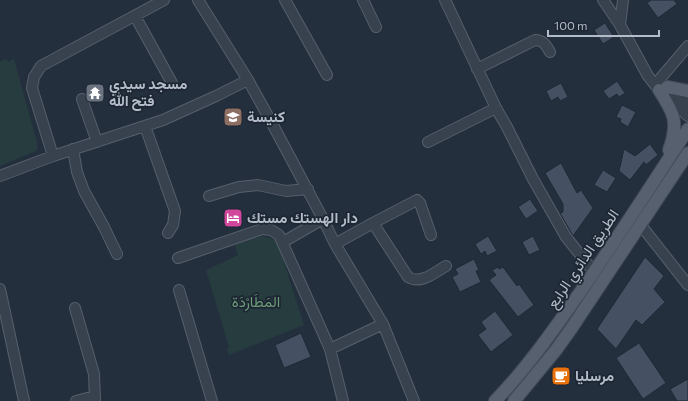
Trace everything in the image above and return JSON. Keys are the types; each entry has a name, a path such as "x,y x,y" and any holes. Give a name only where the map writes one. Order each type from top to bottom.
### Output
{"main road":[{"path":"663,167 674,137 674,122 662,86 688,91"},
{"name":"الطريق الدائري الرابع","path":"495,401 514,381 545,342 594,272 688,129"},
{"name":"الطريق الدائري الرابع","path":"514,401 556,350 688,152"}],"street":[{"path":"53,156 32,88 36,72 41,66 164,0"},
{"path":"198,0 248,80 308,189 335,244 383,324 414,401"},
{"path":"285,0 327,75"},
{"path":"363,0 376,27"},
{"path":"445,0 496,108 507,126 533,179 566,237 594,272"},
{"path":"603,0 620,25 643,67 688,116"},
{"path":"620,25 623,0"},
{"path":"135,16 172,83"},
{"path":"477,69 535,40 545,43 550,52"},
{"path":"662,86 688,46"},
{"path":"0,176 72,149 163,120 248,80"},
{"path":"662,86 688,105"},
{"path":"82,98 97,142"},
{"path":"428,142 496,108"},
{"path":"145,126 175,211 173,225 168,233"},
{"path":"72,149 84,191 104,227 116,254"},
{"path":"209,196 239,187 258,185 286,191 308,189"},
{"path":"335,244 372,222 417,200 420,202 431,234"},
{"path":"283,242 323,219"},
{"path":"372,222 408,277 421,280 446,266"},
{"path":"640,224 688,285"},
{"path":"178,258 262,229 271,230 279,235 330,349 343,401"},
{"path":"0,289 5,330 24,401"},
{"path":"179,290 212,401"},
{"path":"75,308 94,374 95,398 76,401"},
{"path":"330,349 383,324"}],"green space":[{"path":"6,59 8,62 14,59 38,146 36,151 0,166 0,62"},
{"name":"المَطَارْدَة","path":"261,236 271,238 278,243 304,325 229,355 227,349 229,347 206,270 238,255 235,245"}],"building":[{"path":"651,0 674,0 677,4 658,18 647,3"},
{"path":"605,23 614,37 603,44 594,30"},
{"path":"617,81 625,93 619,97 617,94 609,99 603,91"},
{"path":"561,83 568,97 560,101 558,97 551,101 546,91"},
{"path":"622,105 636,112 628,127 620,122 621,119 616,117"},
{"path":"650,144 658,155 646,165 644,162 630,180 619,171 624,149 635,156"},
{"path":"561,163 577,193 581,190 593,208 573,236 560,213 563,212 563,204 545,173"},
{"path":"603,170 616,178 607,192 594,185"},
{"path":"530,199 538,211 526,219 518,207"},
{"path":"488,236 497,251 487,256 485,251 481,254 475,244"},
{"path":"533,236 540,250 529,255 522,242"},
{"path":"645,257 664,276 654,289 665,302 642,325 636,320 616,349 597,329"},
{"path":"474,259 479,270 476,271 481,282 460,292 452,277 458,274 455,269"},
{"path":"498,267 499,269 503,267 517,286 519,284 534,305 518,317 489,280 496,275 492,270"},
{"path":"495,311 513,335 491,352 478,335 486,329 481,322"},
{"path":"301,333 311,357 284,368 275,345"},
{"path":"639,343 666,383 643,399 616,358"},
{"path":"688,379 688,401 677,401 670,389"}],"place":[{"name":"مسجد سيدي فتح الله","path":"95,93"},
{"name":"كنيسة","path":"233,117"},
{"name":"دار الهستك مستك","path":"233,218"},
{"name":"مرسليا","path":"561,376"}]}
